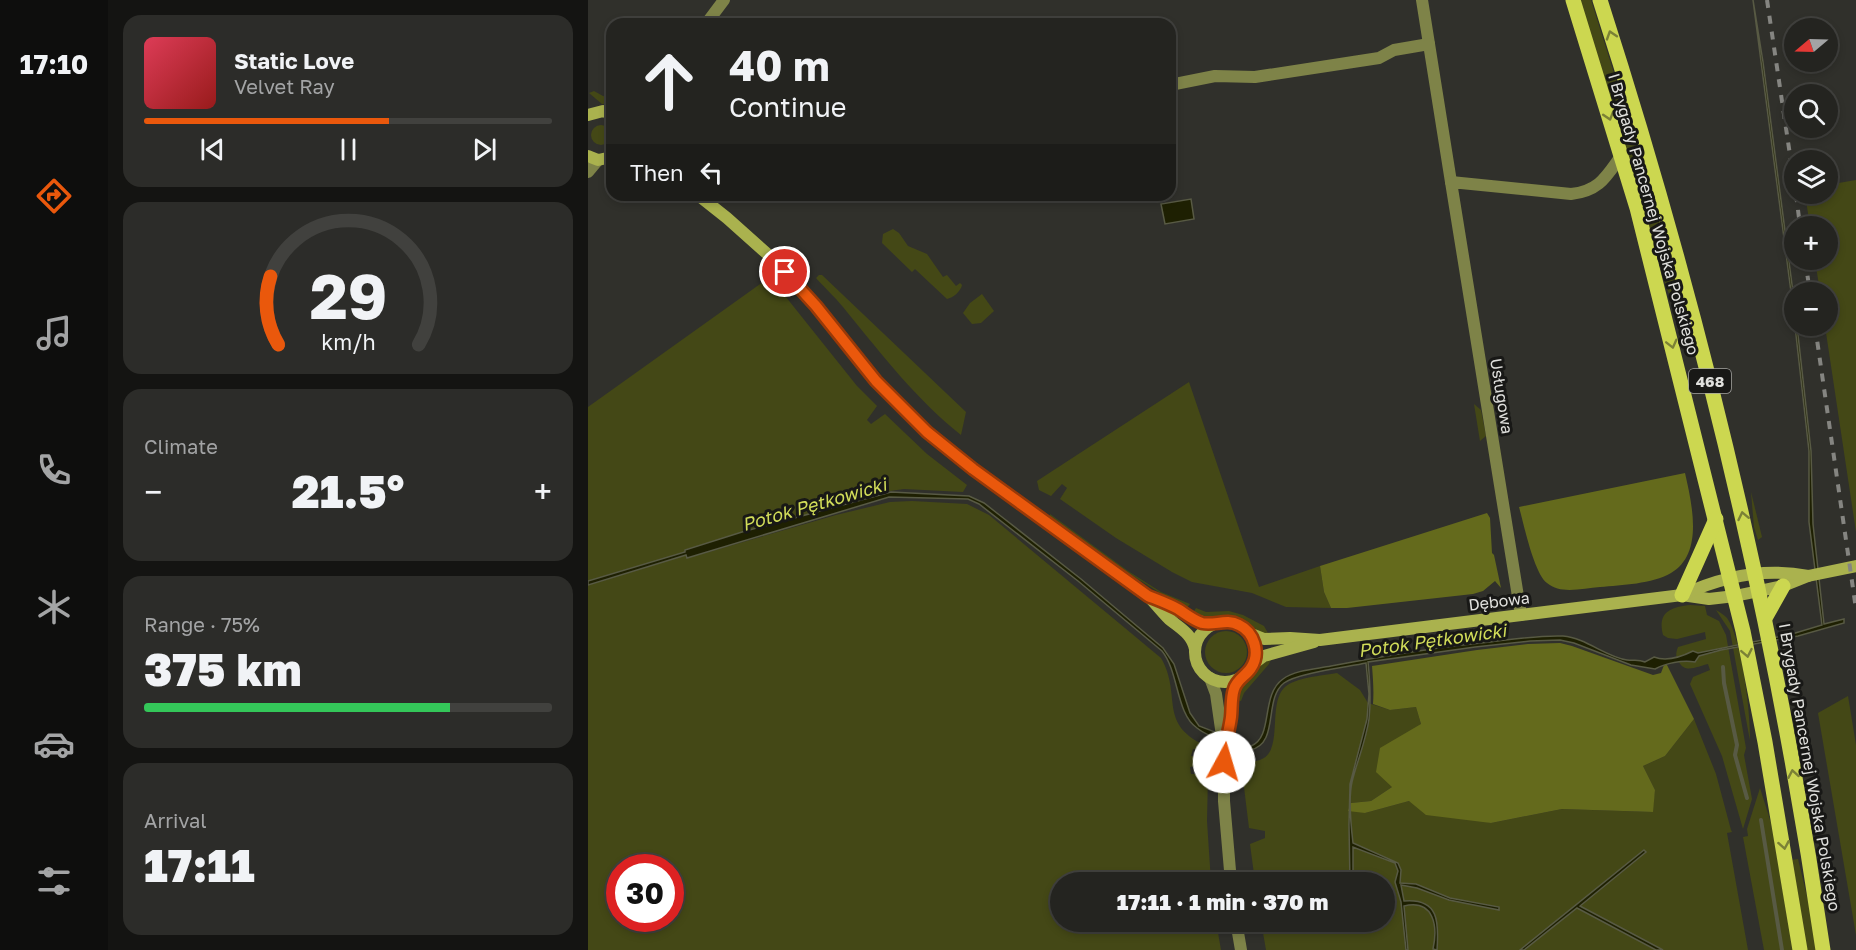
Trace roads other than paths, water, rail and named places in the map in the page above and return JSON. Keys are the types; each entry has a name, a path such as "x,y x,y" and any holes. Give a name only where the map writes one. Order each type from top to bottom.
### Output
{"main road":[{"name":"I Brygady Pancernej Wojska Polskiego","path":"1573,0 1621,156 1658,288 1735,596 1765,742 1800,950"},
{"name":"I Brygady Pancernej Wojska Polskiego","path":"1600,0 1636,111 1690,301 1736,483 1765,618 1823,950"},
{"path":"590,112 606,112"},
{"path":"706,201 774,260 816,306 876,381 927,432 973,469 1148,596 1192,639 1198,666 1210,678 1227,682 1239,679 1249,671 1256,650 1249,633 1235,623 1220,622 1213,624 1202,633 1195,649"},
{"path":"1682,595 1716,519"},
{"path":"1735,596 1783,586 1808,576 1856,566"},
{"path":"1730,579 1755,573 1787,572 1808,576"},
{"name":"Dębowa","path":"1682,595 1707,584 1730,579"},
{"path":"1765,618 1783,586"},
{"name":"Dębowa","path":"1249,633 1264,639 1320,640 1682,595 1709,599 1735,596"},
{"path":"1148,596 1196,620 1213,624"},
{"name":"Dębowa","path":"1253,664 1270,654 1292,650 1320,640"}],"street":[{"path":"710,18 724,0"},
{"name":"Usługowa","path":"1422,0 1521,615"},
{"path":"1176,84 1215,75 1255,78 1379,58 1394,50 1429,44"},
{"path":"1451,182 1571,194 1596,187 1621,156"},
{"path":"588,172 593,158"},
{"path":"1210,678 1216,694 1224,747 1224,801 1230,872"},
{"path":"1224,747 1231,717 1233,693 1239,679"},
{"path":"1238,932 1241,950"}],"waterway":[{"path":"1723,667 1724,683 1737,745 1735,755 1747,798"},
{"path":"1761,820 1782,950"}],"railway":[{"path":"1767,0 1789,150"},
{"path":"1797,204 1799,216"},
{"path":"1807,270 1808,282"},
{"path":"1816,336 1856,609"}],"water label":[{"name":"Potok Pętkowicki","path":"814,504"},
{"name":"Potok Pętkowicki","path":"1432,640"}]}
